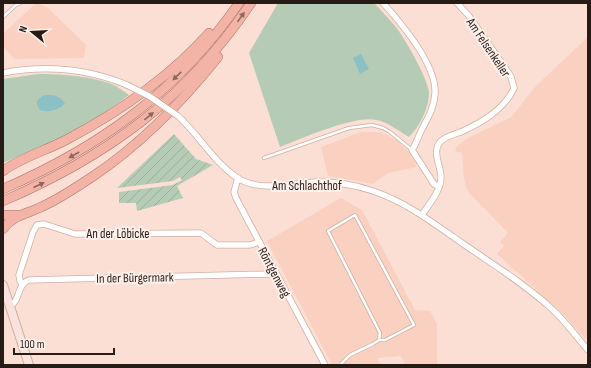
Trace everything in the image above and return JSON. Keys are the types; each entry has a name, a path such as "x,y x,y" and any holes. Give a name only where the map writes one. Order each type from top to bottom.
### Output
{"highway":[{"path":"3,189 34,176 70,157 125,122 180,74 204,48 239,3"},
{"path":"3,201 64,172 93,156 157,110 213,54 252,3"},
{"path":"3,171 16,163 80,133 134,98 178,64 218,23 230,16"},
{"path":"3,229 14,218 39,208 92,177 130,148 165,116 199,80 226,47 231,32"},
{"path":"3,166 16,163"},
{"path":"3,215 12,216 23,214"}],"main road":[{"path":"3,285 29,365"}],"street":[{"path":"383,3 412,37 429,68 435,85 432,110 412,150 432,180 439,187 422,215"},
{"name":"Am Felsenkeller","path":"439,187 441,176 436,150 440,142 445,138 469,128 492,115 506,103 514,88 508,72 469,16 457,3"},
{"name":"Am Schlachthof","path":"3,73 41,68 72,70 114,79 154,99 178,116 214,157 238,178 259,185 316,182 357,186 372,190 390,198 422,215 525,287 564,321 588,350"},
{"name":"Röntgenweg","path":"238,178 235,186 235,195 325,365"},
{"name":"An der Löbicke","path":"23,284 20,281 19,275 33,232 37,225 44,224 75,234 201,233 217,245 250,245 259,242"},
{"name":"In der Bürgermark","path":"23,284 29,280 272,274 275,272"},
{"path":"9,307 14,303 23,284"}],"lane":[{"path":"3,17 16,5 21,3"},
{"path":"264,158 349,128 372,125 390,132 412,150"},
{"path":"340,365 350,355 379,340 385,340 414,325 355,215 328,231 380,333 379,340"}],"shaded area":[{"path":"36,3 47,7 86,45 84,58 14,59 3,46 3,34"},
{"path":"588,37 588,342 563,314 497,254 504,246 500,242 508,233 469,193 464,178 462,153 455,151 457,146 466,139 511,117 536,86"},
{"path":"361,132 381,132 398,141 410,153 417,167 388,173 373,184 328,176 321,147"},
{"path":"341,198 362,210 415,310 430,311 437,324 437,365 398,365 405,363 400,356 377,358 381,365 332,365 267,241"}],"green space":[{"path":"278,3 374,3 377,6 395,26 404,39 421,69 428,87 429,99 425,111 420,123 409,137 386,123 367,119 329,128 280,147 249,53"},
{"path":"38,74 67,75 98,80 116,86 129,95 98,117 75,130 3,163 3,79"},
{"path":"174,134 196,159 213,165 177,186 183,198 137,211 136,203 119,203 119,192 173,185 182,180 180,177 173,181 117,188"}],"water":[{"path":"361,54 369,69 360,74 353,58"},
{"path":"42,96 57,96 65,103 54,110 40,110 37,105 37,101"}]}
